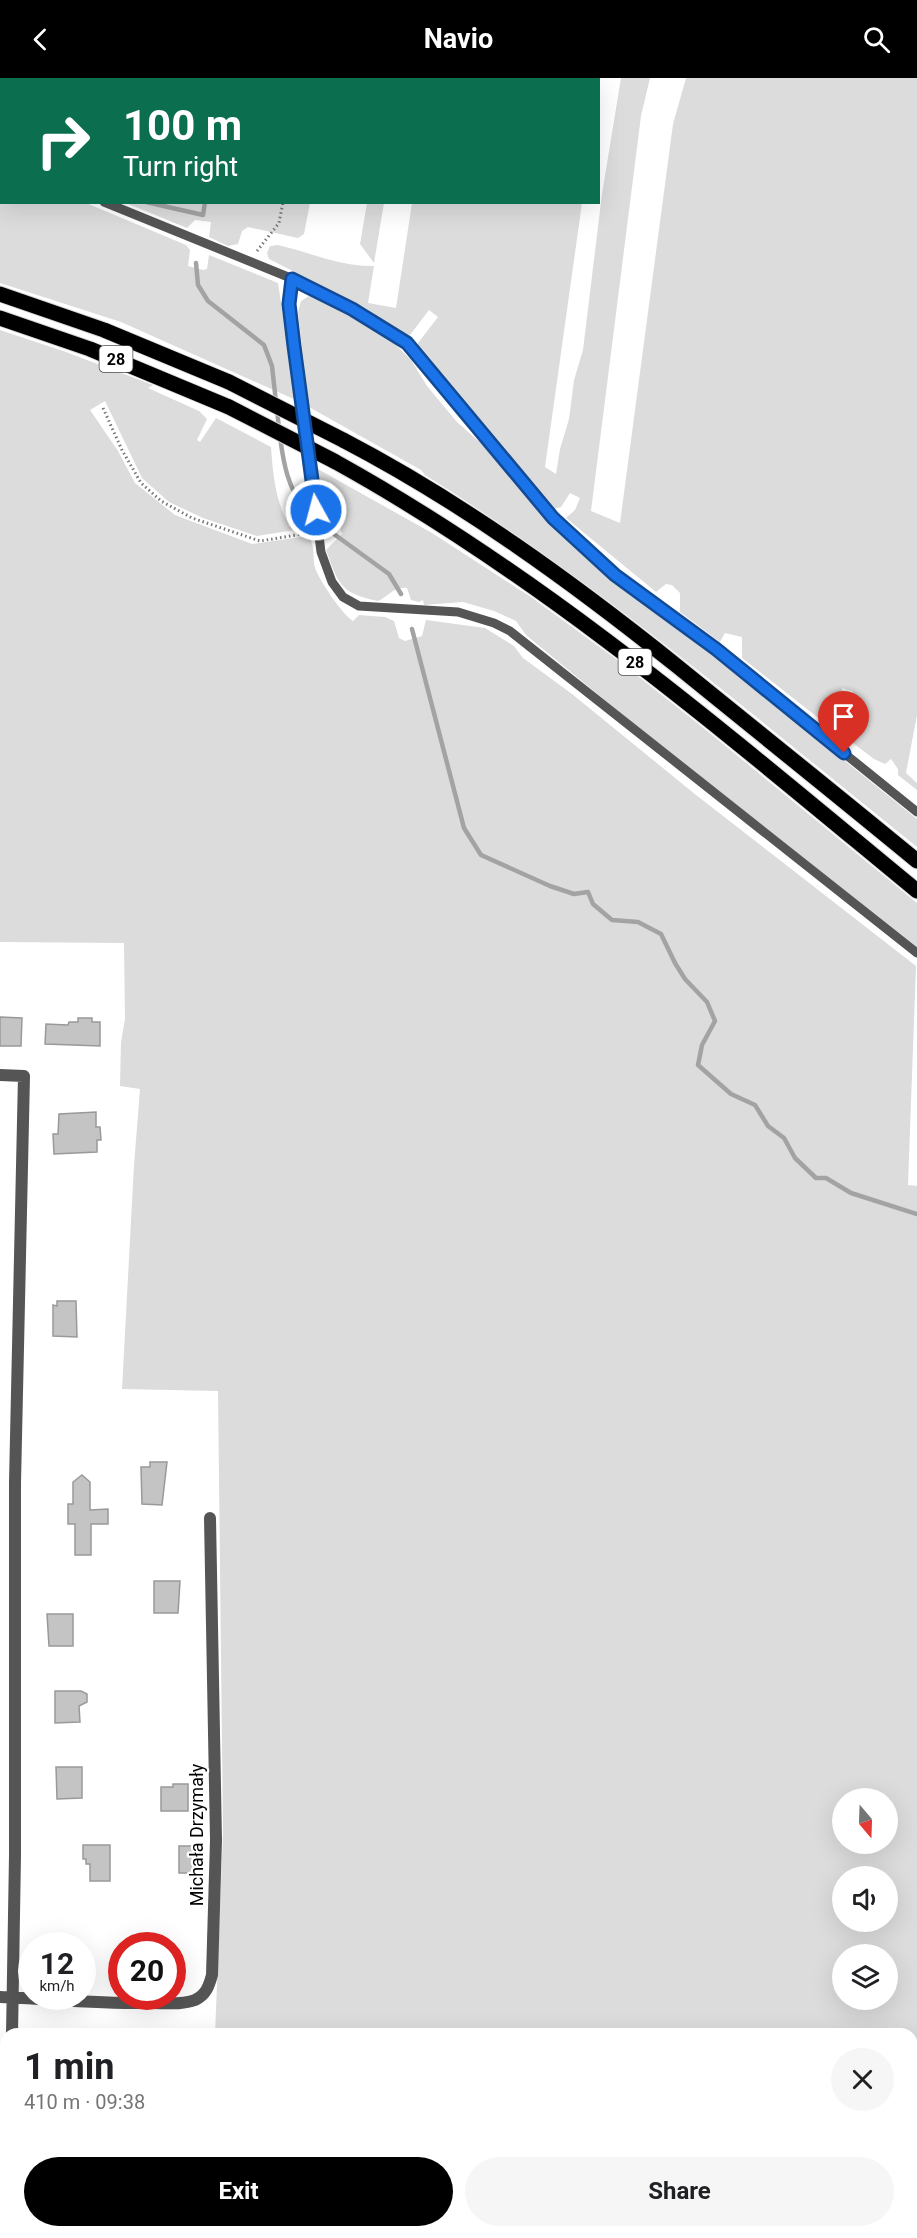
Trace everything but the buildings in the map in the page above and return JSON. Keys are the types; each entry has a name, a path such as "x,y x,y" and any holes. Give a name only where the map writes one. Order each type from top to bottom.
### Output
{"main road":[{"name":"28","path":"0,294 105,330 229,382 343,440 452,503 584,594 752,725 917,861"},
{"name":"28","path":"0,318 124,362 229,407 334,460 442,525 570,613 711,722 917,891"}],"street":[{"path":"0,1075 24,1076 15,1495 15,1855 12,2028"},
{"name":"Michała Drzymały","path":"13,1997 122,2004 181,2003 194,2000 204,1994 209,1986 212,1975 216,1840 210,1518"},
{"path":"0,1997 13,1997"}],"lane":[{"path":"109,204 292,279 352,309 407,343 553,518 615,575 716,649 917,812"},
{"path":"292,279 289,304 321,552 332,582 343,597 359,606 458,612 478,617 510,631 917,953"}],"path":[{"path":"249,262 279,222 283,204"},
{"path":"103,408 122,450 141,483 176,511 260,541 319,532"}],"shaded area":[{"path":"621,78 650,78 641,116 591,511 620,523 673,124 686,78 917,78 917,715 906,773 917,783 917,790 898,775 898,769 891,759 885,764 874,759 849,740 853,691 842,688 842,711 836,727 830,727 742,658 742,637 725,633 720,642 680,612 680,593 672,585 666,584 656,592 566,518 575,510 580,498 570,493 561,507 554,509 418,346 438,317 429,310 410,335 403,334 366,308 269,259 267,253 270,246 278,245 337,262 374,266 368,303 396,308 412,204 582,204 545,467 556,474 560,449 569,419 574,380 583,350 602,194"},
{"path":"0,204 88,204 186,245 190,250 188,266 207,269 209,255 278,283 296,400 121,322 0,283"},
{"path":"128,204 310,204 304,234 298,238 248,227 242,231 238,244 228,246 209,237 211,222 195,220 187,228"},
{"path":"367,204 384,204 374,263 360,244"},
{"path":"309,296 351,316 394,343 411,360 427,386 456,421 485,447 553,527 571,544 654,607 917,819 917,847 737,701 553,561 425,475 421,470 309,407 298,312 301,301"},
{"path":"0,330 153,385 148,388 199,411 207,419 197,440 200,442 216,418 271,447 277,496 288,523 308,521 312,524 307,528 257,536 203,518 169,502 142,478 105,401 90,410 118,451 135,483 175,515 252,544 308,536 312,543 314,564 318,574 337,604 353,621 359,615 385,617 394,621 399,638 405,641 422,636 426,620 485,628 514,646 523,658 572,694 696,795 916,966 908,1185 917,1186 917,2028 215,2028 223,1833 218,1391 122,1389 140,1089 120,1086 121,1042 125,1019 124,943 0,942"},
{"path":"316,468 432,533 531,597 620,662 706,730 917,903 917,947 630,721 526,635 516,621 494,611 463,602 424,605 423,600 419,602 411,600 407,588 395,590 378,601 348,591 334,572 326,550 342,534 335,513 322,513"}],"waterway":[{"path":"155,204 203,215 205,204"},
{"path":"196,263 198,285 208,301 264,345 272,366 276,402"},
{"path":"277,410 279,429"},
{"path":"280,437 288,476 294,493 305,511"},
{"path":"327,529 389,574 401,594"},
{"path":"412,629 464,828 481,855 550,886 574,894 588,892 593,904 612,920 638,922 661,934 675,963 685,979 707,1002 715,1021 702,1045 698,1065 731,1094 755,1105 768,1126 784,1138 795,1158 816,1178 826,1178 851,1193 917,1214"}],"route":[{"path":"316,510 289,304 292,279 352,309 407,343 553,518 615,575 716,649 844,753"}]}
